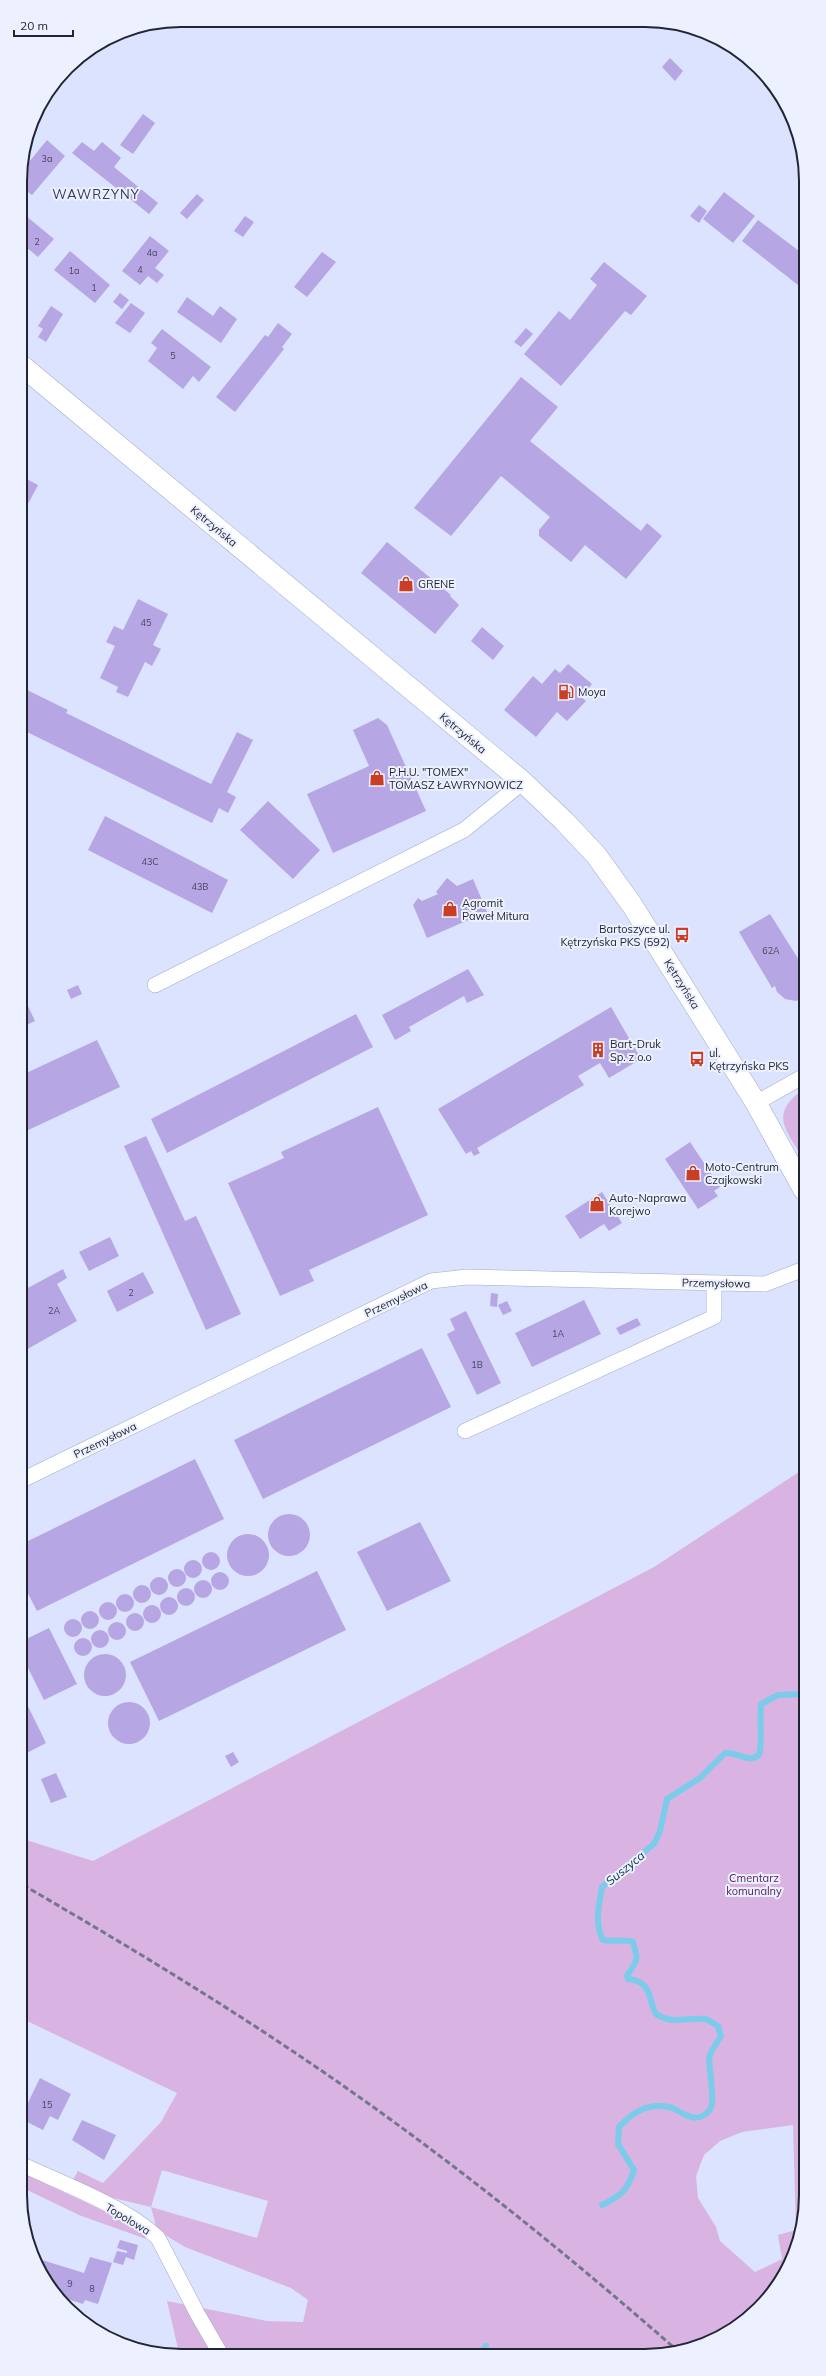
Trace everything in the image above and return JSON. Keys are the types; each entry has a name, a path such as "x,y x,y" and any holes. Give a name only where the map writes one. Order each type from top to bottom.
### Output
{"main road":[{"name":"Kętrzyńska","path":"27,370 523,782 596,855 645,925 756,1103 799,1181"}],"street":[{"path":"155,985 464,830 523,782"},
{"path":"756,1103 799,1079"},
{"name":"Przemysłowa","path":"27,1478 431,1281 467,1277 765,1284 799,1271"},
{"path":"465,1431 714,1317 714,1283"},
{"name":"Topolowa","path":"27,2167 104,2204 150,2230 158,2238 198,2315 218,2349"}],"green space":[{"path":"799,1093 799,1152 787,1131 783,1115 786,1106"},
{"name":"Cmentarz komunalny","path":"799,1472 799,2205 796,2226 793,2125 742,2132 720,2141 704,2155 696,2176 698,2198 716,2227 720,2241 755,2272 782,2259 778,2235 795,2230 783,2263 767,2289 754,2304 739,2317 713,2333 685,2344 655,2349 178,2349 167,2301 267,2321 303,2322 308,2300 291,2288 185,2247 157,2230 151,2207 109,2197 73,2180 78,2171 103,2183 161,2122 177,2093 27,2021 27,1840 93,1861 654,1567","holes":["162,2170 268,2201 257,2238 151,2207"]},
{"path":"27,2175 132,2224 145,2232 146,2239 79,2215 27,2190"}],"building":[{"path":"670,58 683,71 675,81 662,67"},
{"path":"143,114 155,123 133,154 120,145"},
{"path":"47,140 65,156 32,195 27,191 28,164"},
{"path":"82,142 94,151 102,142 121,158 114,167 158,203 149,214 72,153"},
{"path":"724,192 755,216 733,243 703,219"},
{"path":"197,194 204,200 187,219 180,213"},
{"path":"699,205 707,211 699,223 690,216"},
{"path":"245,216 254,222 243,237 234,231"},
{"path":"27,217 54,239 38,257 27,248"},
{"path":"758,220 799,251 799,286 742,241"},
{"path":"150,236 169,251 155,268 164,275 157,283 148,276 140,285 122,271"},
{"path":"70,251 110,285 95,303 54,270"},
{"path":"322,252 336,262 307,297 294,287"},
{"path":"604,262 647,296 631,315 625,311 561,386 524,354 559,311 570,320 597,285 590,279"},
{"path":"120,293 129,300 122,309 113,302"},
{"path":"187,297 213,316 220,306 237,319 221,343 177,312"},
{"path":"131,303 145,313 130,333 115,323"},
{"path":"51,306 63,314 46,342 38,337 43,329 38,326"},
{"path":"278,323 292,334 282,347 284,349 235,412 216,397 265,335 268,337"},
{"path":"526,328 533,334 521,347 514,342"},
{"path":"162,329 211,367 199,382 193,376 183,389 148,361 157,348 151,343"},
{"path":"521,377 558,407 530,441 641,531 647,523 662,536 626,579 585,545 571,562 539,536 539,530 550,517 501,476 451,536 414,508"},
{"path":"27,479 38,485 27,506"},
{"name":"GRENE","path":"387,542 451,595 450,596 459,605 435,634 361,573"},
{"path":"138,599 168,614 153,645 161,649 152,666 145,662 128,697 116,692 118,687 100,678 115,646 106,642 114,626 123,630"},
{"path":"482,627 504,646 493,660 471,641"},
{"path":"568,664 592,684 581,697 586,701 567,721 557,712 536,737 504,710 533,676 542,684 555,669 560,673"},
{"path":"27,690 68,710 66,713 211,784 237,732 253,740 227,792 236,797 228,813 219,808 212,823 27,732"},
{"name":"P.H.U. \"TOMEX\" TOMASZ ŁAWRYNOWICZ","path":"378,718 387,725 426,811 333,853 307,794 369,766 353,730"},
{"path":"268,801 320,850 293,879 240,830"},
{"path":"105,816 228,880 212,913 88,850"},
{"name":"Agromit Paweł Mitura","path":"447,878 457,886 473,879 487,912 427,938 413,905 418,898 422,901 438,894 436,892"},
{"path":"770,914 799,960 799,1000 796,1001 785,999 777,992 775,986 772,988 739,932"},
{"path":"468,969 484,995 467,1003 464,996 409,1027 411,1031 395,1040 382,1015"},
{"path":"78,985 82,994 71,999 67,990"},
{"path":"27,1004 35,1021 27,1025"},
{"path":"611,1007 641,1059 609,1078 600,1063 578,1076 584,1085 477,1148 480,1153 474,1156 471,1151 466,1154 438,1109"},
{"path":"356,1014 373,1047 167,1153 151,1119"},
{"path":"97,1040 120,1087 27,1131 27,1073"},
{"path":"378,1107 428,1215 309,1270 314,1281 280,1296 228,1183 284,1158 281,1152"},
{"path":"146,1136 185,1221 196,1216 241,1314 206,1330 124,1146"},
{"name":"Moto-Centrum Czajkowski","path":"690,1142 720,1187 714,1191 718,1196 698,1209 665,1159"},
{"name":"Auto-Naprawa Korejwo","path":"602,1192 622,1223 609,1231 604,1224 580,1239 565,1216"},
{"path":"110,1237 119,1256 89,1271 79,1252"},
{"path":"63,1269 67,1278 57,1284 77,1321 27,1349 27,1288"},
{"path":"143,1272 154,1293 117,1312 107,1291"},
{"path":"491,1293 498,1294 497,1307 490,1306"},
{"path":"584,1300 601,1334 532,1367 515,1333"},
{"path":"507,1301 512,1311 503,1315 498,1305"},
{"path":"466,1311 501,1383 477,1395 447,1334 455,1330 450,1319"},
{"path":"637,1318 641,1325 620,1335 616,1328"},
{"path":"422,1348 451,1407 263,1499 234,1440"},
{"path":"195,1459 224,1519 37,1611 27,1592 27,1542"},
{"path":"289,1514 304,1520 310,1535 304,1550 289,1556 274,1550 268,1535 274,1520"},
{"path":"420,1522 451,1581 387,1611 357,1552"},
{"path":"248,1534 263,1540 269,1555 263,1570 248,1576 233,1570 227,1555 233,1540"},
{"path":"211,1552 217,1555 220,1561 217,1567 211,1570 205,1567 202,1561 205,1555"},
{"path":"193,1560 199,1563 202,1569 199,1575 193,1578 187,1575 184,1569 187,1563"},
{"path":"177,1569 183,1572 186,1578 183,1584 177,1587 171,1584 168,1578 171,1572"},
{"path":"317,1571 346,1630 159,1721 130,1662"},
{"path":"220,1572 226,1575 229,1581 226,1587 220,1590 214,1587 211,1581 214,1575"},
{"path":"159,1577 165,1580 168,1586 165,1592 159,1595 153,1592 150,1586 153,1580"},
{"path":"203,1580 209,1583 212,1589 209,1595 203,1598 197,1595 194,1589 197,1583"},
{"path":"142,1585 148,1588 151,1594 148,1600 142,1603 136,1600 133,1594 136,1588"},
{"path":"186,1588 192,1591 195,1597 192,1603 186,1606 180,1603 177,1597 180,1591"},
{"path":"125,1594 131,1597 134,1603 131,1609 125,1612 119,1609 116,1603 119,1597"},
{"path":"169,1597 175,1600 178,1606 175,1612 169,1615 163,1612 160,1606 163,1600"},
{"path":"108,1602 114,1605 117,1611 114,1617 108,1620 102,1617 99,1611 102,1605"},
{"path":"152,1605 158,1608 161,1614 158,1620 152,1623 146,1620 143,1614 146,1608"},
{"path":"90,1611 96,1614 99,1620 96,1626 90,1629 84,1626 81,1620 84,1614"},
{"path":"135,1613 141,1616 144,1622 141,1628 135,1631 129,1628 126,1622 129,1616"},
{"path":"73,1619 79,1622 82,1628 79,1634 73,1637 67,1634 64,1628 67,1622"},
{"path":"117,1622 123,1625 126,1631 123,1637 117,1640 111,1637 108,1631 111,1625"},
{"path":"49,1628 77,1684 44,1700 27,1666 27,1639"},
{"path":"100,1630 106,1633 109,1639 106,1645 100,1648 94,1645 91,1639 94,1633"},
{"path":"83,1638 89,1641 92,1647 89,1653 83,1656 77,1653 74,1647 77,1641"},
{"path":"105,1654 120,1660 126,1675 120,1690 105,1696 90,1690 84,1675 90,1660"},
{"path":"129,1702 144,1708 150,1723 144,1738 129,1744 114,1738 108,1723 114,1708"},
{"path":"27,1704 46,1743 27,1753"},
{"path":"233,1752 239,1762 231,1767 225,1756"},
{"path":"56,1773 67,1797 51,1803 41,1779"},
{"path":"40,2078 71,2094 58,2120 50,2116 43,2130 27,2122 27,2105"},
{"path":"82,2120 116,2135 104,2160 72,2140"},
{"path":"120,2240 138,2245 134,2260 126,2257 123,2265 113,2262 117,2251 127,2253 127,2251 117,2248"},
{"path":"90,2257 112,2263 98,2304 85,2300 83,2304 68,2299 59,2289 42,2260 42,2260 84,2273"}],"waterway":[{"name":"Suszyca","path":"602,2205 623,2192 629,2183 634,2170 618,2144 619,2127 627,2119 643,2109 654,2106 670,2107 694,2118 701,2117 707,2113 712,2104 709,2059 711,2052 721,2036 718,2026 705,2019 674,2020 656,2014 648,1991 642,1983 628,1979 627,1976 636,1960 635,1949 633,1942 603,1940 600,1934 598,1921 602,1887 654,1844 660,1831 667,1799 700,1778 725,1753 731,1753 747,1758 759,1755 761,1743 761,1704 778,1695 799,1694"}],"railway":[{"path":"27,1887 190,1985 272,2037 352,2092 478,2185 600,2284 673,2346"}],"place":[{"name":"GRENE","path":"406,584"},
{"name":"Moya","path":"566,692"},
{"name":"P.H.U. \"TOMEX\" TOMASZ ŁAWRYNOWICZ","path":"377,778"},
{"name":"Agromit Paweł Mitura","path":"450,909"},
{"name":"Bartoszyce ul. Kętrzyńska PKS (592)","path":"682,935"},
{"name":"Bart-Druk Sp. z o.o","path":"598,1050"},
{"name":"ul. Kętrzyńska PKS","path":"697,1059"},
{"name":"Moto-Centrum Czajkowski","path":"693,1173"},
{"name":"Auto-Naprawa Korejwo","path":"597,1204"}],"district":[{"name":"WAWRZYNY","path":"96,194"}]}
